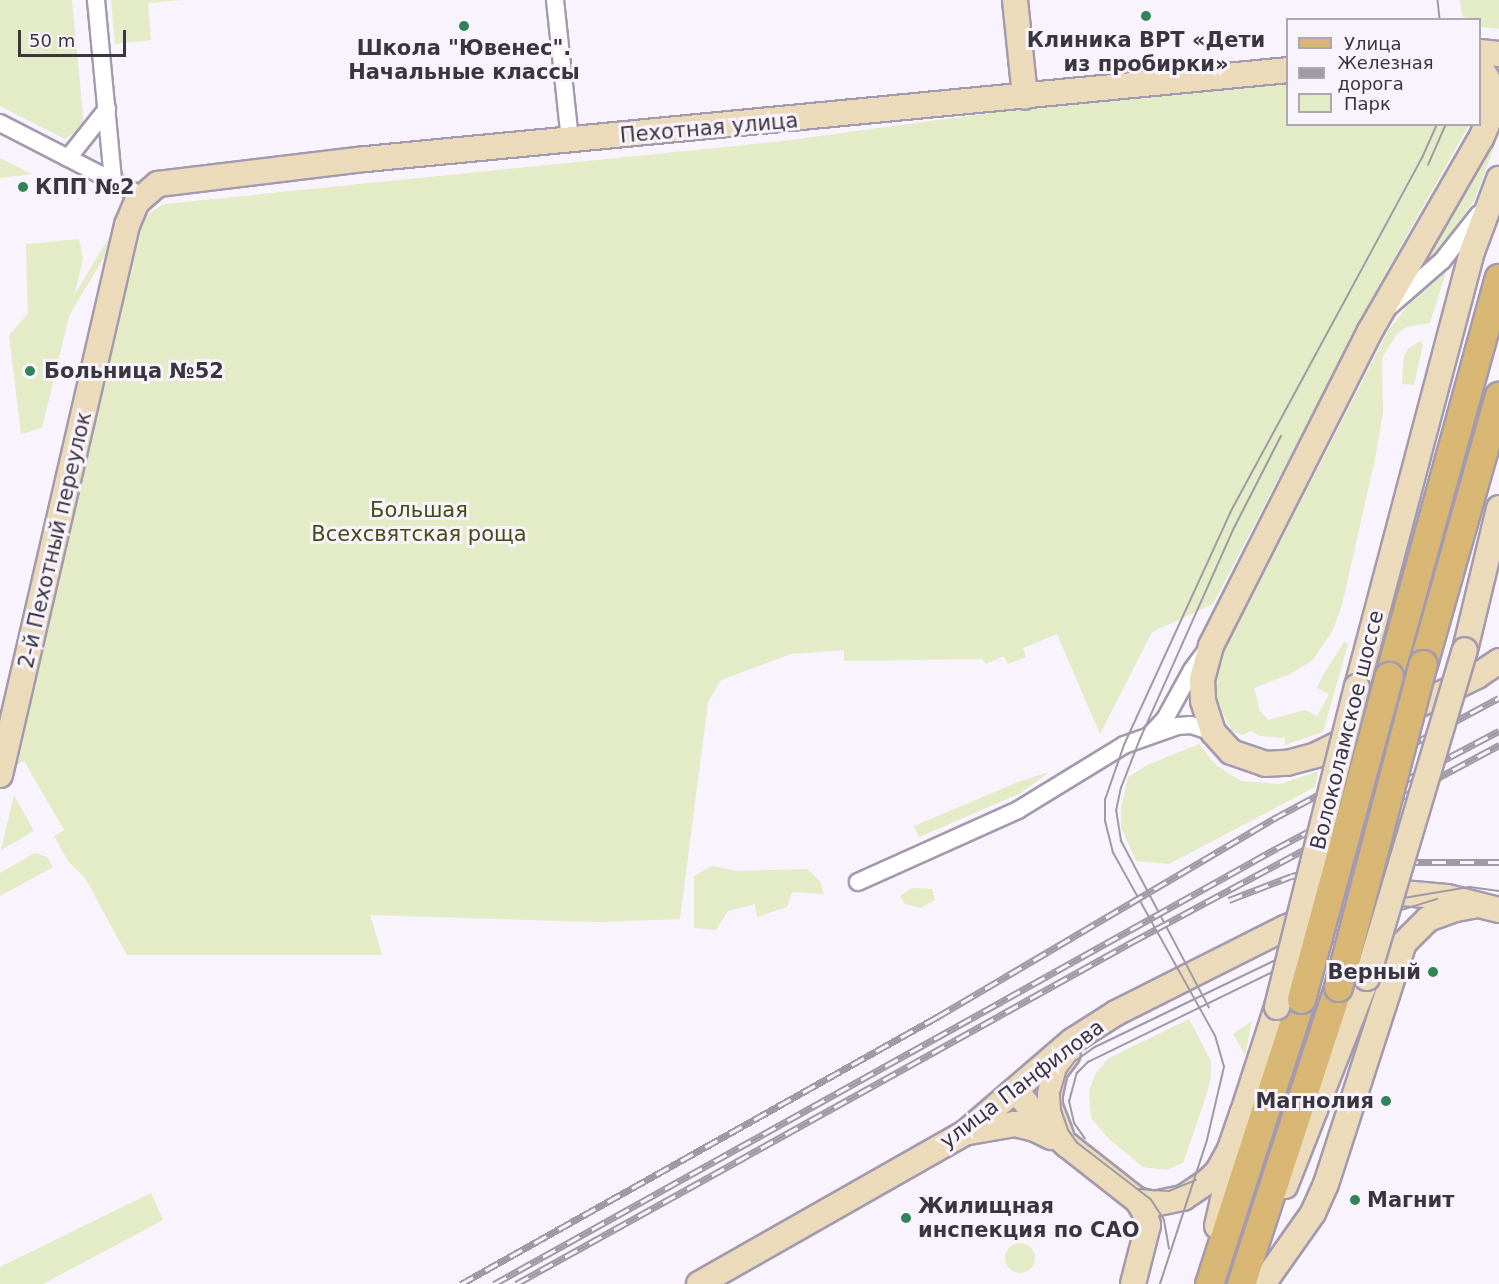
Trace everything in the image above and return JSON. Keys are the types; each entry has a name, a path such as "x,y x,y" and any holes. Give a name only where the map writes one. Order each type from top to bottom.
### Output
{"main road":[{"name":"Волоколамское шоссе","path":"1206,1284 1389,675 1499,278"},
{"path":"1241,1284 1338,987 1424,664 1499,396"}],"street":[{"path":"96,0 113,181"},
{"path":"555,0 570,141"},
{"path":"1014,0 1025,96"},
{"path":"1481,52 1499,54"},
{"name":"Пехотная улица","path":"140,199 149,188 167,180 1286,70"},
{"path":"1150,734 1165,719 1192,670 1211,646 1370,331 1481,138 1491,115 1492,96 1487,78 1481,70"},
{"path":"68,158 107,108"},
{"path":"0,123 113,181 140,199"},
{"path":"1370,331 1398,298 1442,261 1496,188"},
{"name":"Волоколамское шоссе","path":"1206,1284 1243,1112 1289,1003 1357,687 1473,249 1496,188"},
{"name":"2-й Пехотный переулок","path":"0,775 127,225 140,199"},
{"path":"1241,1284 1264,1239 1367,978 1465,650 1499,508"},
{"path":"1211,646 1202,680 1204,709 1213,732 1231,753 1248,760 1287,764 1316,755 1477,676 1499,661"},
{"path":"858,882 1018,810 1062,786 1107,753 1150,734 1191,725 1213,732"},
{"name":"улица Панфилова","path":"699,1284 965,1133 1054,1056 1116,1013 1274,933 1359,898 1391,892 1422,893 1492,908"},
{"path":"1359,898 1380,900 1395,912 1404,942"},
{"path":"1263,1284 1313,1213 1326,1184 1404,942 1420,925 1441,913 1469,906 1492,908"},
{"path":"1066,1145 1050,1106 1051,1082 1060,1063 1084,1034"},
{"path":"1016,1091 1041,1121 1066,1145 1137,1200 1144,1211 1148,1225 1133,1284"},
{"path":"1137,1200 1162,1204 1183,1198 1199,1189 1218,1171 1230,1149 1243,1112"},
{"path":"965,1133 1004,1125 1024,1125 1066,1145"}],"green space":[{"path":"0,0 72,0 84,126 65,139 0,106"},
{"path":"85,0 90,0 101,105 98,109"},
{"path":"111,0 183,0 148,3 151,40 115,44"},
{"path":"1460,0 1499,0 1499,29 1481,27 1481,18 1462,16"},
{"name":"Большая Всехсвятская роща","path":"1286,82 1286,126 1468,126 1384,276 1213,604 1152,632 1100,734 1057,634 1023,648 1026,657 1008,664 1004,656 986,664 982,659 844,661 844,650 791,654 721,680 708,702 680,919 598,922 370,915 382,955 127,955 85,878 68,861 54,836 64,830 24,761 14,766 137,229 148,214 164,204 783,141 1011,110"},
{"path":"1499,125 1495,145 1474,201 1440,249 1421,267"},
{"path":"0,158 32,174 0,178"},
{"path":"79,239 83,259 42,428 21,434 9,335 28,314 26,244"},
{"path":"108,239 113,242 62,327 57,324"},
{"path":"1446,272 1430,323 1406,327 1396,335 1382,358 1383,412 1375,459 1342,605 1333,630 1313,660 1290,674 1254,688 1260,711 1268,720 1305,710 1317,716 1329,694 1317,688 1344,642 1348,644 1323,732 1285,745 1285,738 1260,736 1251,731 1243,735 1232,731 1216,700 1216,673 1223,654 1388,331 1410,303"},
{"path":"1420,341 1423,345 1414,385 1402,384 1404,356 1408,349"},
{"path":"1199,744 1216,765 1241,781 1281,784 1318,771 1315,787 1169,864 1136,861 1121,827 1121,808 1128,777 1147,765"},
{"path":"1049,772 1021,793 919,837 914,826 1018,782"},
{"path":"14,795 34,831 1,850"},
{"path":"35,853 47,857 53,867 0,896 0,873"},
{"path":"712,866 737,871 807,869 820,881 824,894 792,892 787,907 757,917 755,904 728,911 716,930 694,928 694,876"},
{"path":"912,888 932,889 935,900 921,908 905,904 900,896"},
{"path":"1189,1019 1211,1061 1211,1078 1205,1099 1183,1163 1167,1170 1143,1167 1109,1139 1091,1118 1089,1091 1096,1073 1109,1058"},
{"path":"1252,1021 1245,1055 1233,1034"},
{"path":"151,1193 163,1220 43,1284 0,1284 0,1267"},
{"path":"1020,1243 1031,1247 1035,1258 1031,1269 1020,1273 1009,1269 1005,1258 1009,1247"}],"tram line":[{"path":"1438,0 1440,18"},
{"path":"1160,1284 1207,1140 1224,1067 1215,1036 1113,853 1105,822 1105,800 1124,745 1230,513 1422,158 1436,126"},
{"path":"1428,165 1445,126"},
{"path":"1209,1008 1121,841 1116,811 1121,788 1140,739 1234,528 1281,436"},
{"path":"1169,1249 1164,1220 1151,1200 1077,1143 1068,1130 1061,1110 1060,1094 1066,1073 1075,1061 1095,1047 1404,898 1470,887 1499,891"},
{"path":"1085,1139 1074,1123 1069,1102 1077,1073 1088,1062 1395,912 1437,899"},
{"path":"1139,1189 1169,1191 1196,1180"}],"railway":[{"path":"461,1284 937,1017 1273,819 1499,698"},
{"path":"494,1284 1277,848 1499,731"},
{"path":"516,1284 1132,942 1499,745"},
{"path":"1229,900 1292,876 1338,866 1376,862 1499,862"}],"place":[{"name":"Клиника ВРТ «Дети из пробирки»","path":"1146,16"},
{"name":"Школа \"Ювенес\". Начальные классы","path":"464,26"},
{"name":"КПП №2","path":"23,187"},
{"name":"Больница №52","path":"30,371"},
{"name":"Верный","path":"1433,972"},
{"name":"Магнолия","path":"1386,1101"},
{"name":"Магнит","path":"1355,1200"},
{"name":"Жилищная инспекция по САО","path":"906,1218"}]}
